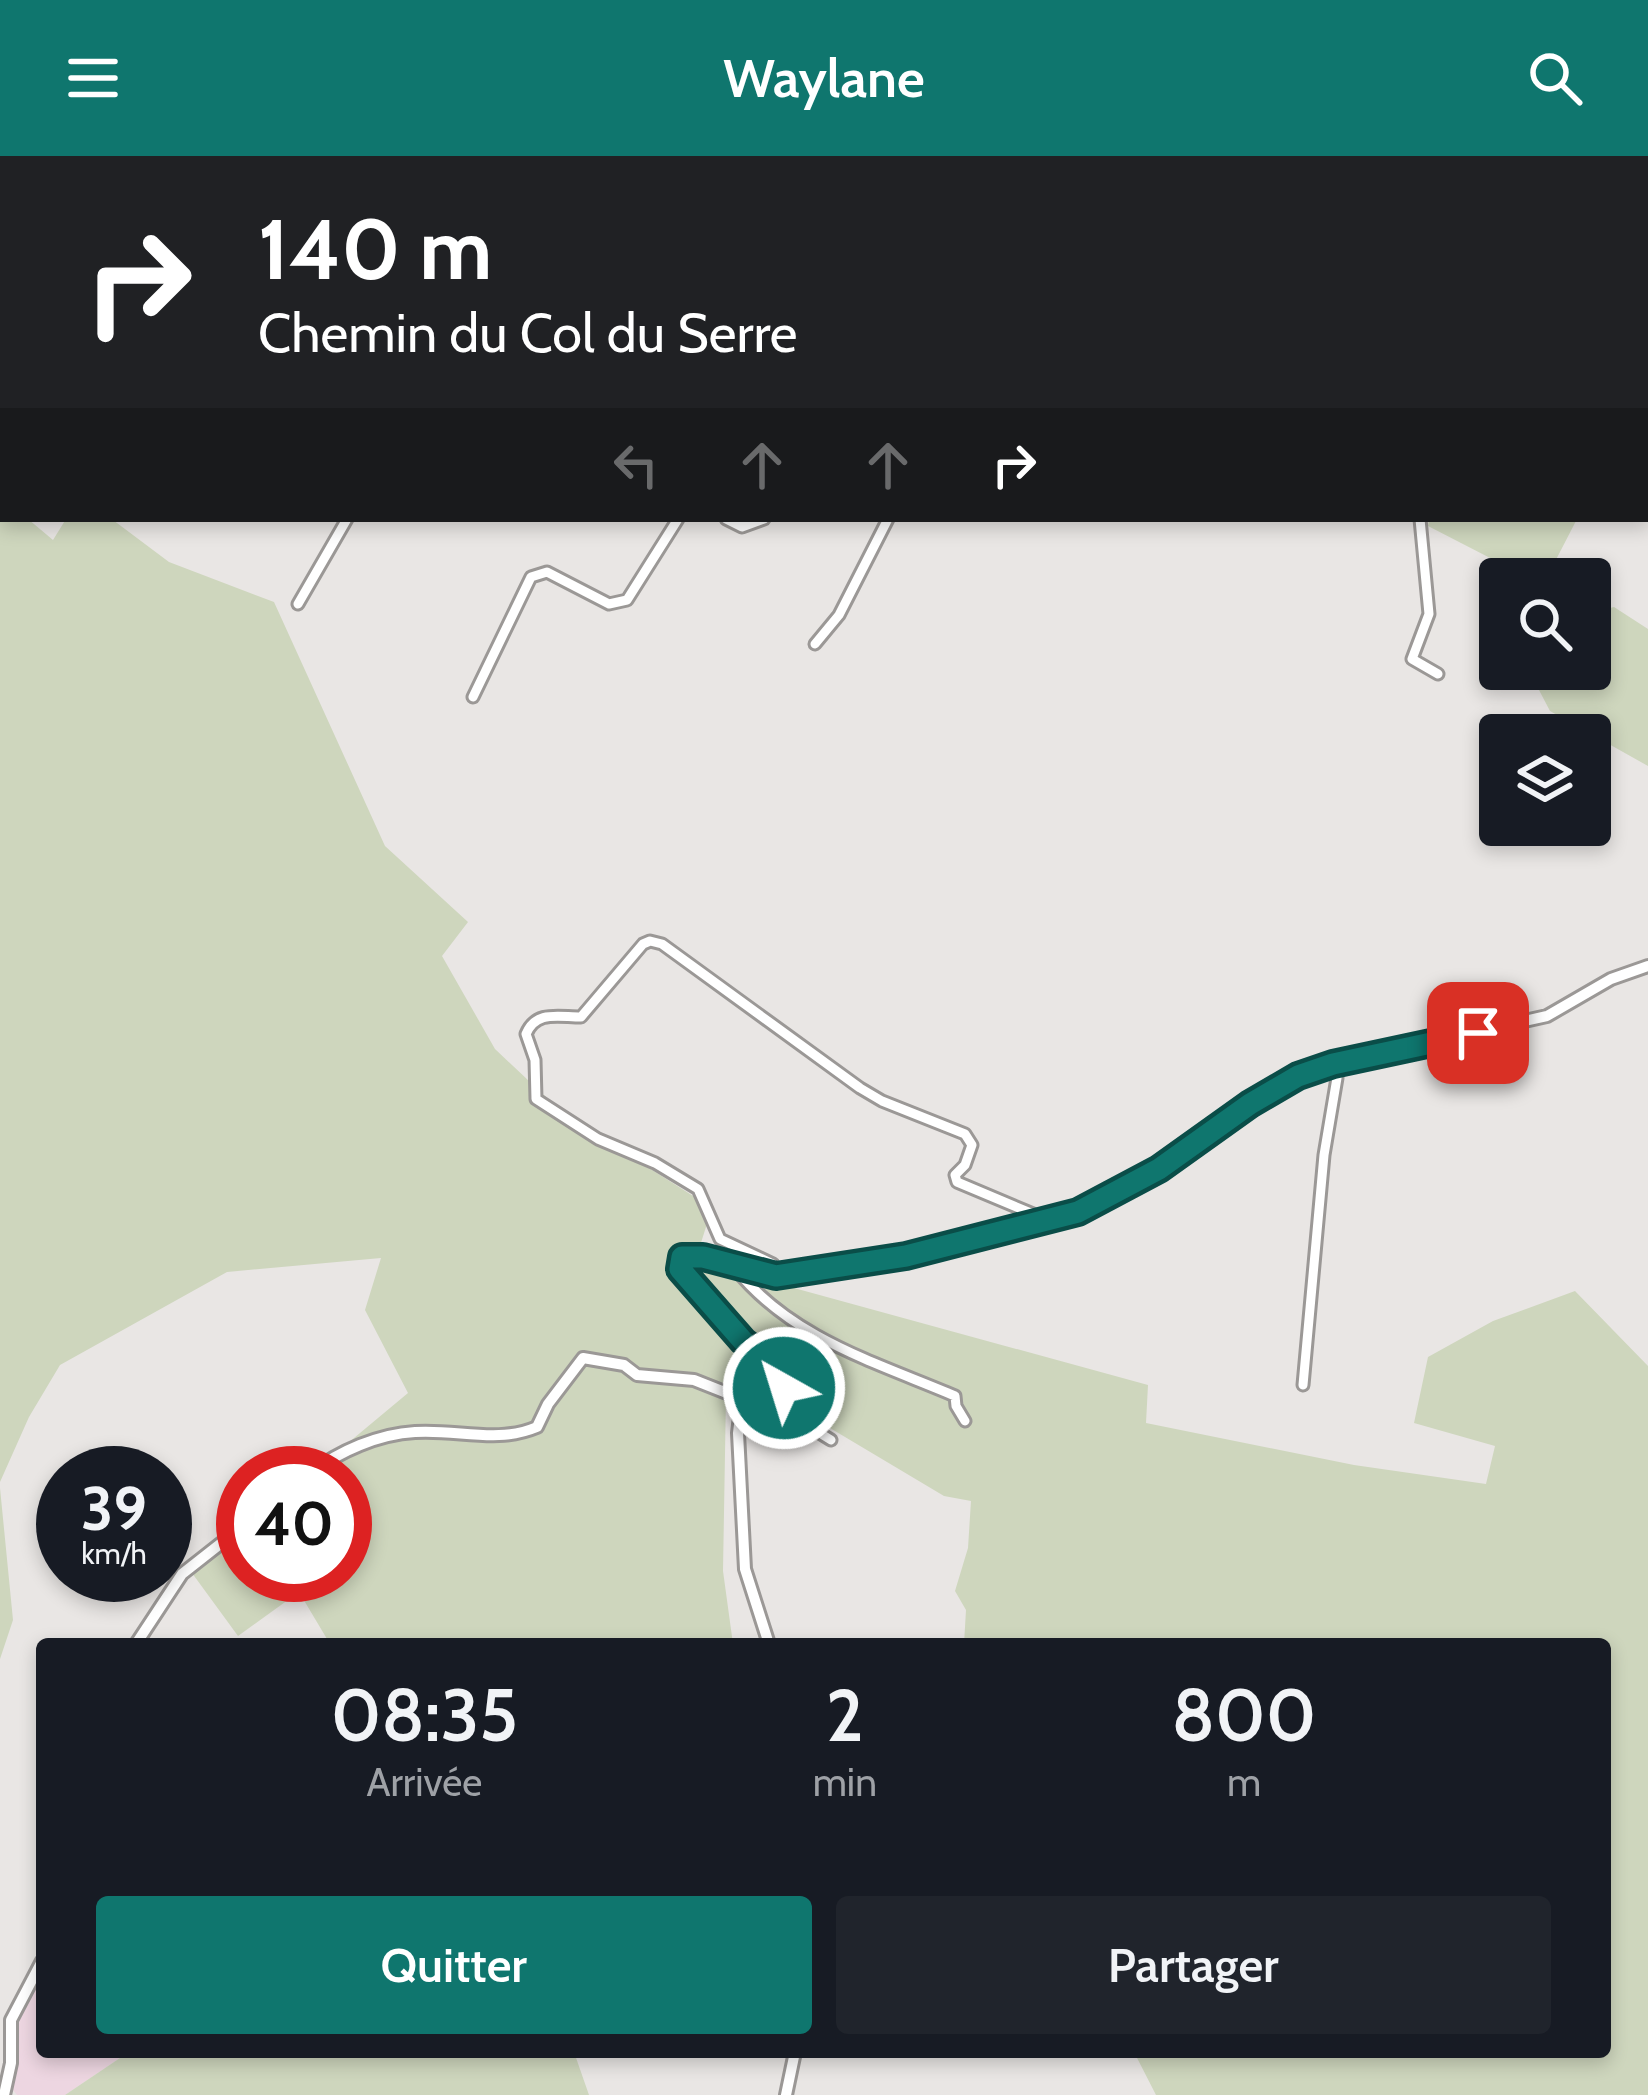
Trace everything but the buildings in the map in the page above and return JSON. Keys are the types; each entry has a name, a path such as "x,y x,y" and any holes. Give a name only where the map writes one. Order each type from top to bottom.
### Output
{"street":[{"path":"298,604 345,522"},
{"path":"473,697 531,577 547,572 609,604 619,604 627,600 676,522"},
{"path":"815,644 839,616 886,522"},
{"path":"1420,522 1429,614 1412,659 1438,674"},
{"path":"776,1276 773,1264 720,1239 698,1189 655,1163 598,1139 536,1099 535,1060 526,1034 531,1022 538,1016 581,1017 650,941 662,944 860,1088 965,1134 972,1144 965,1165 955,1175 957,1181 1033,1214 1040,1222"},
{"path":"748,1395 784,1388 783,1372 743,1341 679,1264 682,1257 776,1276 906,1256 1078,1212 1190,1150 1271,1090 1333,1064 1547,1016 1611,979 1648,966"},
{"path":"1303,1385 1324,1155 1337,1078 1333,1064"},
{"path":"734,1267 756,1294 788,1319 879,1368 955,1396 965,1421"},
{"path":"361,1446 376,1438 414,1432 521,1434 537,1427 548,1404 583,1358 624,1365 637,1376 694,1380 748,1395 831,1440"},
{"path":"748,1395 738,1433 745,1568 767,1638"},
{"path":"140,1638 182,1574 216,1547"},
{"path":"0,2031 36,1972"},
{"path":"4,2095 11,2063 10,2020"},
{"path":"786,2095 794,2058"}],"shaded area":[{"path":"36,1980 36,2058 120,2058 65,2095 17,2095 13,2090 20,2013"}],"green space":[{"path":"0,522 32,522 53,540 64,522 116,522 169,562 274,602 385,846 468,922 442,956 495,1049 564,1114 712,1208 699,1249 794,1288 1148,1385 1146,1423 1354,1465 1486,1484 1495,1446 1414,1423 1428,1357 1493,1321 1575,1291 1648,1366 1648,2095 1156,2095 1137,2058 1611,2058 1611,1638 964,1638 966,1610 955,1591 968,1548 971,1501 944,1496 758,1385 726,1395 723,1571 732,1638 326,1638 305,1602 372,1602 372,1446 344,1446 408,1393 365,1310 381,1258 227,1272 60,1365 29,1417 0,1482"},
{"path":"1429,522 1575,522 1557,558 1490,558 1428,526"},
{"path":"1611,608 1648,629 1648,766 1611,745 1611,714 1555,714 1539,690 1611,690"},
{"path":"0,1488 13,1620 0,1659"},
{"path":"216,1553 216,1602 285,1602 238,1636 192,1573"},
{"path":"120,2058 576,2058 589,2095 65,2095"}],"route":[{"path":"784,1388 783,1372 743,1341 689,1281 680,1269 682,1257 703,1257 776,1276 906,1256 1078,1212 1190,1150 1250,1104 1298,1076 1478,1033"}]}
